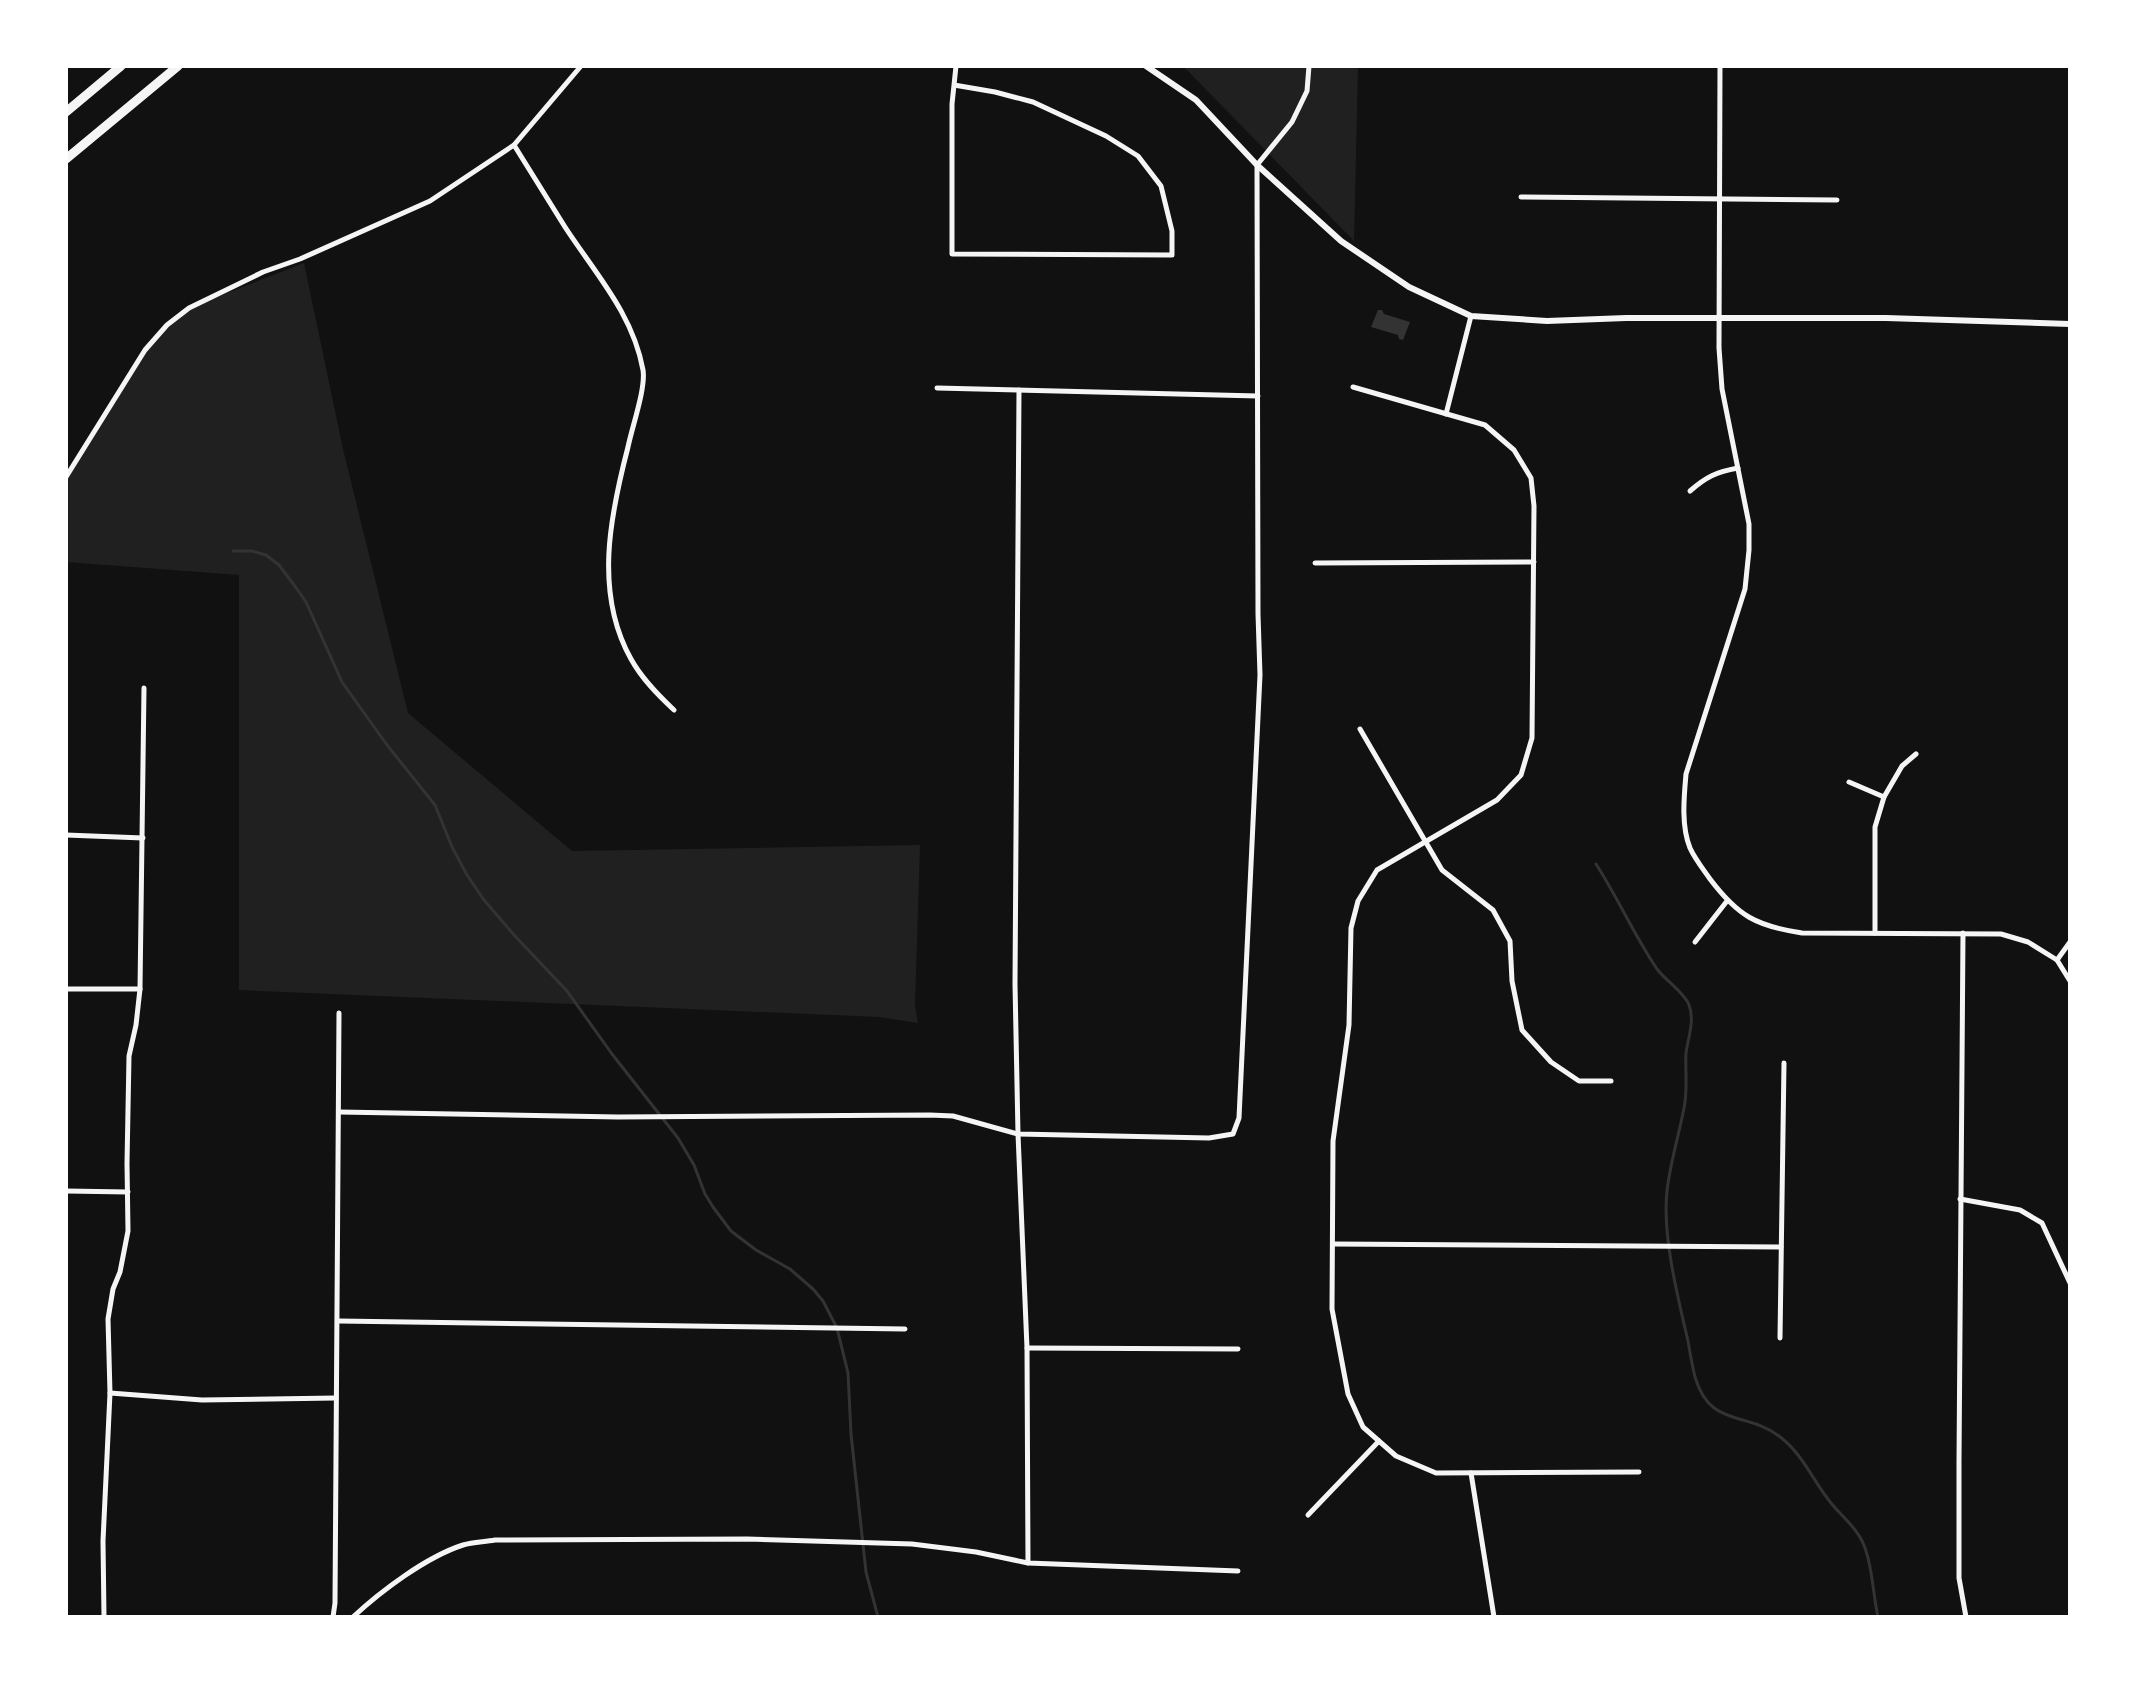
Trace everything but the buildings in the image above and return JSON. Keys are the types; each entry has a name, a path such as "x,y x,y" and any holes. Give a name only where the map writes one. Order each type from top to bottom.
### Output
{"highway":[{"path":"66,111 121,66"},
{"path":"66,159 178,66"}],"street":[{"path":"66,477 145,350 167,325 189,308 263,272 300,259 430,201 514,145 581,66"},
{"path":"954,85 1033,102 1106,136 1138,156 1161,186 1172,231 1172,255 952,254 954,85 956,66"},
{"path":"1146,66 1196,100 1257,165 1341,241 1409,287 1471,316 1547,321 1886,318 2070,324"},
{"path":"339,1112 618,1117 930,1115 953,1116 1018,1134 1209,1138 1233,1134 1239,1118 1260,675 1257,165 1292,122 1307,91 1309,66"},
{"path":"1720,66 1718,319 1722,389 1749,524 1745,589 1686,774 1685,821 1689,846 1699,865 1727,901 1757,923 1802,933 2001,934 2028,942 2057,960 2070,981"},
{"path":"514,145 626,318 638,348 644,375 613,506 609,572 620,635 650,687 674,710"},
{"path":"1521,197 1837,200"},
{"path":"1446,414 1471,316"},
{"path":"1353,387 1485,425 1514,450 1531,478 1534,562 1532,738 1521,775 1497,800 1377,870 1358,901 1351,928 1349,1025 1333,1141 1332,1309 1348,1394 1363,1427 1396,1456 1436,1473 1639,1472"},
{"path":"937,388 1258,396"},
{"path":"1019,390 1015,984 1027,1348 1028,1563"},
{"path":"1690,491 1717,472 1738,468"},
{"path":"1315,563 1534,562"},
{"path":"104,1617 103,1541 110,1393 108,1319 128,1231 129,1056 140,989 144,688"},
{"path":"1360,729 1442,870 1493,910 1499,920 1510,941 1512,981 1522,1030 1551,1062 1579,1081 1611,1081"},
{"path":"1875,933 1875,827 1884,797 1902,766 1916,754"},
{"path":"1849,782 1884,797"},
{"path":"66,835 143,838"},
{"path":"1695,942 1727,901"},
{"path":"1963,933 1959,1578 1966,1617"},
{"path":"2057,960 2070,942"},
{"path":"66,989 140,989"},
{"path":"333,1617 339,1013"},
{"path":"1780,1338 1784,1063"},
{"path":"66,1191 128,1192"},
{"path":"1960,1199 2020,1210 2042,1223 2070,1283"},
{"path":"1333,1244 1781,1247"},
{"path":"338,1321 905,1329"},
{"path":"1027,1348 1238,1349"},
{"path":"110,1393 202,1400 336,1398"},
{"path":"1308,1515 1379,1441"},
{"path":"1471,1473 1494,1617"},
{"path":"353,1617 439,1554 466,1544 495,1540 747,1539 912,1544 976,1552 1028,1563 1238,1571"}],"shaded area":[{"path":"1183,66 1358,66 1354,241"},
{"path":"304,263 343,449 408,713 572,851 920,845 915,1006 918,1023 879,1017 239,990 239,575 66,562 66,477 145,350 189,308"},
{"path":"1378,310 1410,322 1403,340 1398,335 1371,327"}],"waterway":[{"path":"233,551 266,555 279,565 297,589 306,602 342,682 435,805 467,875 515,936 567,991 678,1138 694,1165 705,1194 731,1231 756,1250 790,1269 823,1301 837,1328 848,1373 851,1434 866,1572 878,1617"},
{"path":"1596,864 1649,956 1687,1000 1691,1011 1685,1101 1670,1170 1666,1208 1672,1266 1695,1377 1702,1393 1719,1411 1767,1428 1787,1443 1856,1531 1870,1567 1878,1617"}]}
